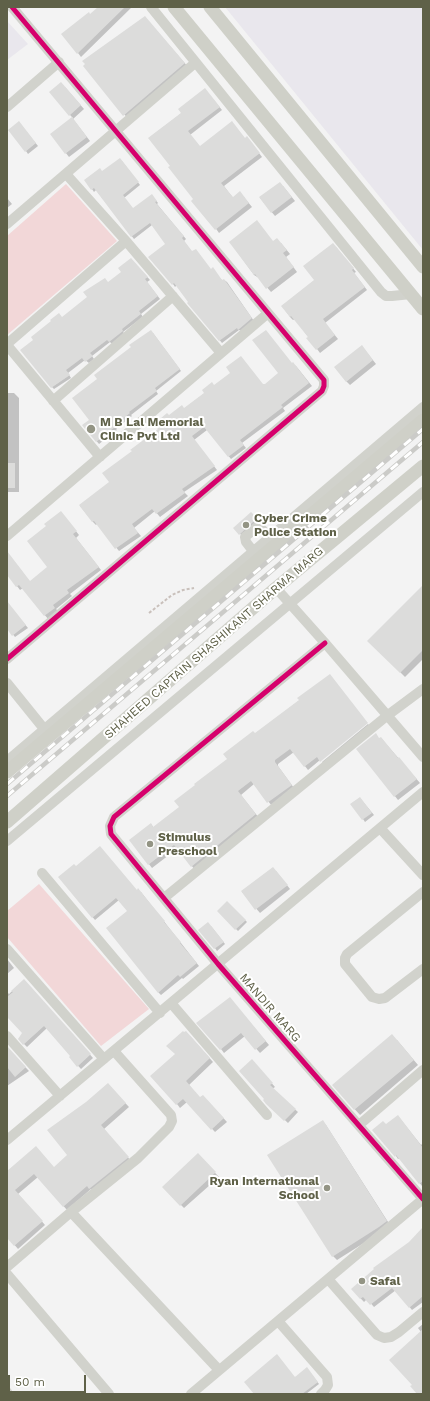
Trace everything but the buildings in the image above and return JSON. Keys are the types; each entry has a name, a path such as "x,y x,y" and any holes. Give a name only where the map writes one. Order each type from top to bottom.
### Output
{"main road":[{"path":"174,7 423,309"},
{"path":"210,7 423,267"},
{"path":"7,772 47,733 423,420"},
{"name":"SHAHEED CAPTAIN SHASHIKANT SHARMA MARG","path":"7,822 276,588 423,466"}],"street":[{"path":"7,659 322,391 324,386 324,380 12,7"},
{"path":"151,7 381,292 386,296 411,294"},
{"path":"7,107 59,62"},
{"path":"7,224 195,63"},
{"path":"66,174 126,241 221,353"},
{"path":"100,457 7,345 126,241"},
{"path":"53,401 173,296"},
{"path":"7,536 268,314"},
{"path":"7,761 47,733 253,551 423,407"},
{"path":"7,841 423,492"},
{"path":"253,551 244,537 257,527 260,527 269,538"},
{"path":"276,588 423,757"},
{"name":"MANDIR MARG","path":"325,643 114,817 110,826 111,834 218,964 423,1199"},
{"path":"7,683 47,733"},
{"path":"164,898 388,715 423,689"},
{"path":"7,1140 423,792"},
{"path":"380,828 423,875"},
{"path":"42,873 160,1012"},
{"path":"423,892 344,958 345,964 372,997 379,999 385,998 423,969"},
{"path":"7,949 104,1059"},
{"path":"171,1003 268,1115"},
{"path":"7,1037 60,1096"},
{"path":"7,1267 71,1212 138,1158 172,1121 168,1110 114,1051"},
{"path":"359,1125 423,1070"},
{"path":"191,1394 423,1199"},
{"path":"71,1212 219,1370"},
{"path":"7,1274 109,1394"},
{"path":"328,1279 377,1335 384,1338 399,1332 423,1312"},
{"path":"278,1321 327,1377 328,1385 321,1394"}],"path":[{"path":"148,613 172,595 183,590"}],"shaded area":[{"path":"225,7 423,7 423,250"},
{"path":"7,21 28,44 7,60"},
{"path":"66,184 117,241 7,335 7,236"},
{"path":"39,884 149,1009 101,1046 7,937 7,911"}],"railway":[{"path":"7,784 423,429"},
{"path":"7,796 423,442"}],"cycle path":[{"path":"7,659 322,391 324,386 324,380 12,7"},
{"path":"325,643 114,817 110,826 111,834 218,964 423,1199"}],"place":[{"name":"M B Lal Memorial Clinic Pvt Ltd","path":"91,429"},
{"name":"Cyber Crime Police Station","path":"246,525"},
{"name":"Stimulus Preschool","path":"150,844"},
{"name":"Ryan International School","path":"327,1188"},
{"name":"Safal","path":"362,1281"}]}
